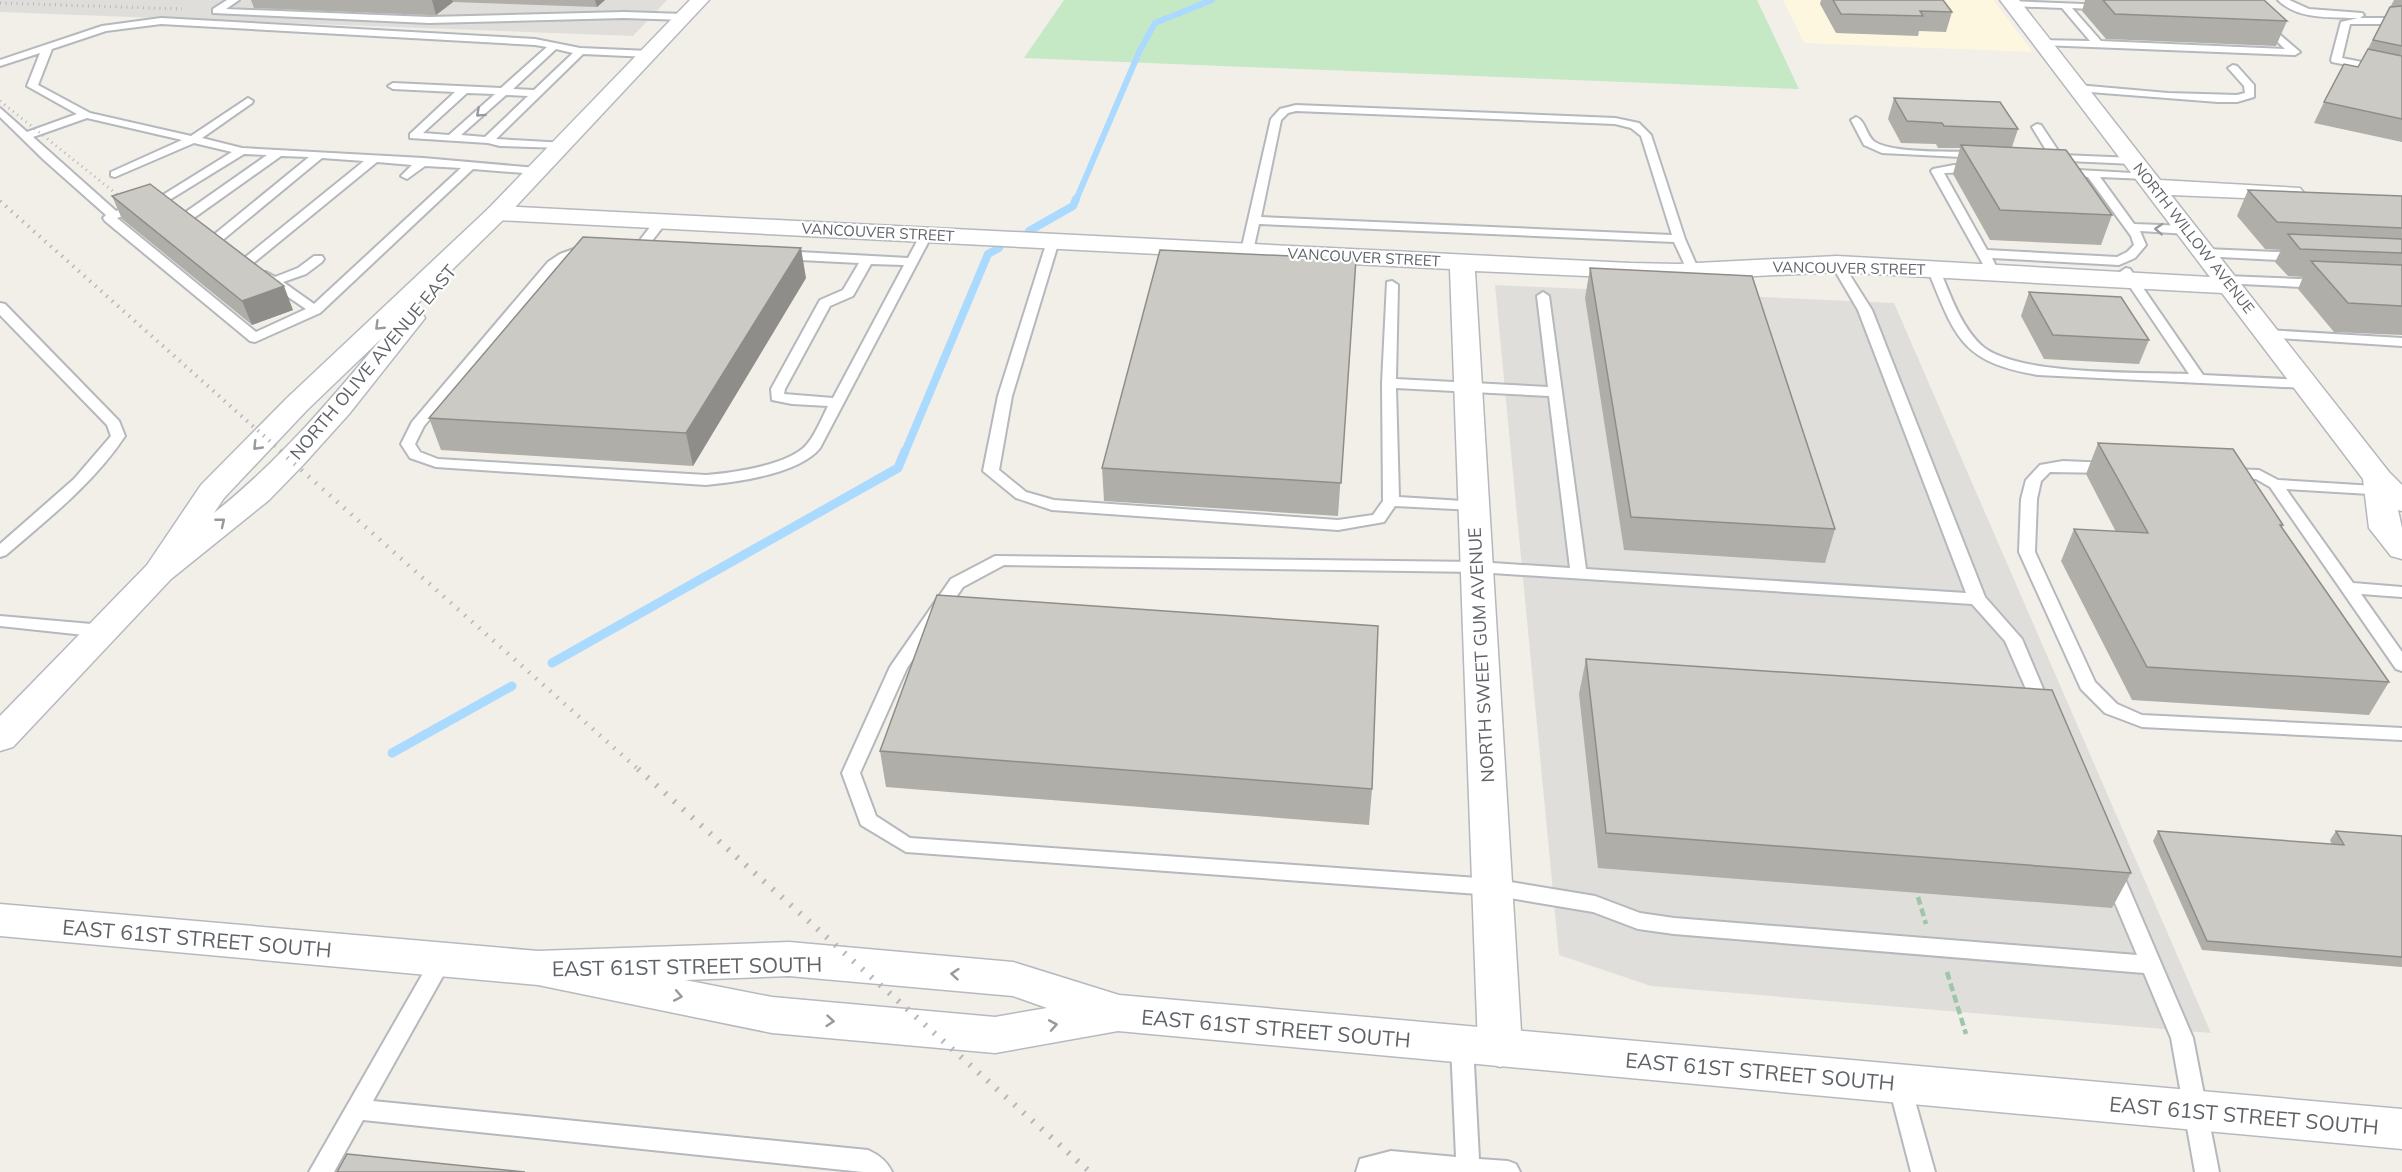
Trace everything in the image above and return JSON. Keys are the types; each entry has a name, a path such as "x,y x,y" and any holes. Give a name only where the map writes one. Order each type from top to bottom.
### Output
{"street":[{"name":"NORTH OLIVE AVENUE EAST","path":"0,738 159,572 258,493 292,459 339,408 497,213 700,0"},
{"name":"NORTH WILLOW AVENUE","path":"2010,2 2306,384 2390,488 2385,528 2402,549"},
{"path":"2145,175 2320,194"},
{"name":"VANCOUVER STREET","path":"497,213 1630,271 1693,271 1836,264 1933,268 1988,263 2126,270 2229,283"},
{"name":"NORTH SWEET GUM AVENUE","path":"1462,262 1492,887 1481,1046"},
{"name":"EAST 61ST STREET SOUTH","path":"0,920 538,968 772,1015 995,1035 1119,1013"},
{"name":"EAST 61ST STREET SOUTH","path":"538,968 789,959 1013,979 1119,1013 2402,1129"}],"lane":[{"path":"234,0 216,12 429,20 624,15 684,17"},
{"path":"2283,0 2289,5 2314,12 2402,16"},
{"path":"2010,2 2111,7"},
{"path":"2064,5 2098,44"},
{"path":"2042,42 2295,52 2260,20"},
{"path":"0,63 105,28 161,21 524,41 580,51 649,54"},
{"path":"2402,21 2346,22 2336,60 2402,73"},
{"path":"452,138 554,45"},
{"path":"47,48 32,86 86,115 242,151 423,161 537,171"},
{"path":"488,140 580,51"},
{"path":"2077,88 2152,96 2219,99 2235,99 2250,95 2249,85 2233,68"},
{"path":"393,86 536,93"},
{"path":"465,89 414,136 562,145"},
{"path":"115,174 194,139 248,101"},
{"path":"1247,251 1276,119 1284,111 1296,108 1592,120 1635,125 1646,135 1679,239 1693,271"},
{"path":"0,111 114,215"},
{"path":"25,136 86,115"},
{"path":"1856,120 1868,142 1886,151 1990,156"},
{"path":"2037,127 2057,158"},
{"path":"405,161 434,137"},
{"path":"175,209 242,151"},
{"path":"279,152 175,209 114,215 109,218 255,338 315,310 471,165"},
{"path":"175,209 212,237 319,154"},
{"path":"2035,157 2057,158 2145,175"},
{"path":"315,310 243,259 375,158"},
{"path":"407,176 423,161"},
{"path":"1988,263 1937,171 1954,168 1989,170"},
{"path":"2046,172 2145,175"},
{"path":"2092,174 2131,227 2140,244 2138,249 2127,258 2126,270 2199,379"},
{"path":"1253,220 1679,239"},
{"path":"642,247 661,221"},
{"path":"2131,227 2188,230"},
{"path":"599,247 581,249 552,265 417,425 408,444 415,455 436,463 706,480 751,477 790,462 813,448 926,235"},
{"path":"1053,241 1005,396 991,471 1021,495 1052,505 1338,525 1378,519 1391,501 1389,383 1392,285"},
{"path":"2205,253 2310,257"},
{"path":"772,254 911,262"},
{"path":"274,281 302,271 318,259"},
{"path":"837,402 792,400 777,396 778,389 825,303 848,293 867,260"},
{"path":"1836,264 1865,310 1977,599 2013,639 2050,726"},
{"path":"1933,268 1961,330 1984,355 2014,367 2038,371 2306,384"},
{"path":"2229,283 2332,284"},
{"path":"1543,296 1579,575"},
{"path":"0,307 114,424 117,436 94,468 0,552"},
{"path":"2267,334 2402,342"},
{"path":"1389,383 1555,392"},
{"path":"2121,469 2064,466 2045,468 2034,480 2029,499 2027,552 2087,685 2100,701 2121,716 2142,721 2369,735 2402,734"},
{"path":"2213,473 2259,476 2276,484 2390,488"},
{"path":"2276,484 2402,665"},
{"path":"1391,501 1474,505"},
{"path":"1977,599 1477,567 1001,560 957,583 899,667 851,773 868,820 906,845 1492,887 1595,904 1638,921 1674,927 2151,965"},
{"path":"2347,588 2402,592"},
{"path":"0,621 103,631"},
{"path":"2105,856 2182,1038 2206,1172"},
{"path":"321,1172 441,960"},
{"path":"1468,1168 1481,1046"},
{"path":"1899,1083 1923,1172"},
{"path":"357,1109 868,1161 879,1172"},
{"path":"1368,1172 1368,1167 1391,1162 1508,1172"}],"shaded area":[{"path":"0,0 667,0 633,36 0,12"},
{"path":"1783,0 1993,0 2033,52 1804,43"},
{"path":"1495,285 1894,303 2211,1033 1651,986 1559,955"}],"green space":[{"path":"1064,0 1757,0 1799,89 1024,58"}],"building":[{"path":"1833,0 1943,0 1952,12 1920,11 1923,16 1841,14"},
{"path":"2103,0 2264,0 2287,21 2115,14"},
{"path":"2402,6 2402,46 2373,40 2390,7"},
{"path":"2368,49 2402,56 2402,119 2324,102 2344,64 2358,67"},
{"path":"1894,98 2000,102 2018,129 1944,126 1942,123 1907,121"},
{"path":"1961,145 2066,150 2112,215 2000,210"},
{"path":"150,184 284,286 242,301 112,196"},
{"path":"2248,190 2402,196 2402,228 2277,222"},
{"path":"2288,234 2402,239 2402,253 2300,249"},
{"path":"583,237 801,248 686,433 429,418"},
{"path":"1160,250 1356,259 1341,483 1102,468"},
{"path":"2311,261 2402,265 2402,306 2348,303"},
{"path":"1590,268 1752,276 1835,529 1631,517"},
{"path":"2029,292 2121,297 2149,340 2053,335"},
{"path":"2098,443 2233,449 2283,525 2280,525 2389,682 2147,667 2074,529 2148,533"},
{"path":"937,595 1378,626 1372,789 880,751"},
{"path":"1586,659 2052,690 2131,873 1606,833"},
{"path":"2158,831 2344,845 2336,831 2402,836 2402,957 2207,941"},
{"path":"347,1154 525,1172 337,1172"}],"waterway":[{"path":"1076,200 1140,50 1155,23 1212,0"},
{"path":"1029,231 1073,206 1076,199"},
{"path":"905,452 988,254 999,248"},
{"path":"552,663 898,468 905,451"},
{"path":"392,753 512,686"}],"railway":[{"path":"0,3 182,9"},
{"path":"0,101 124,200"},
{"path":"0,201 282,452"},
{"path":"280,451 639,770"},
{"path":"638,769 1090,1172"}]}
